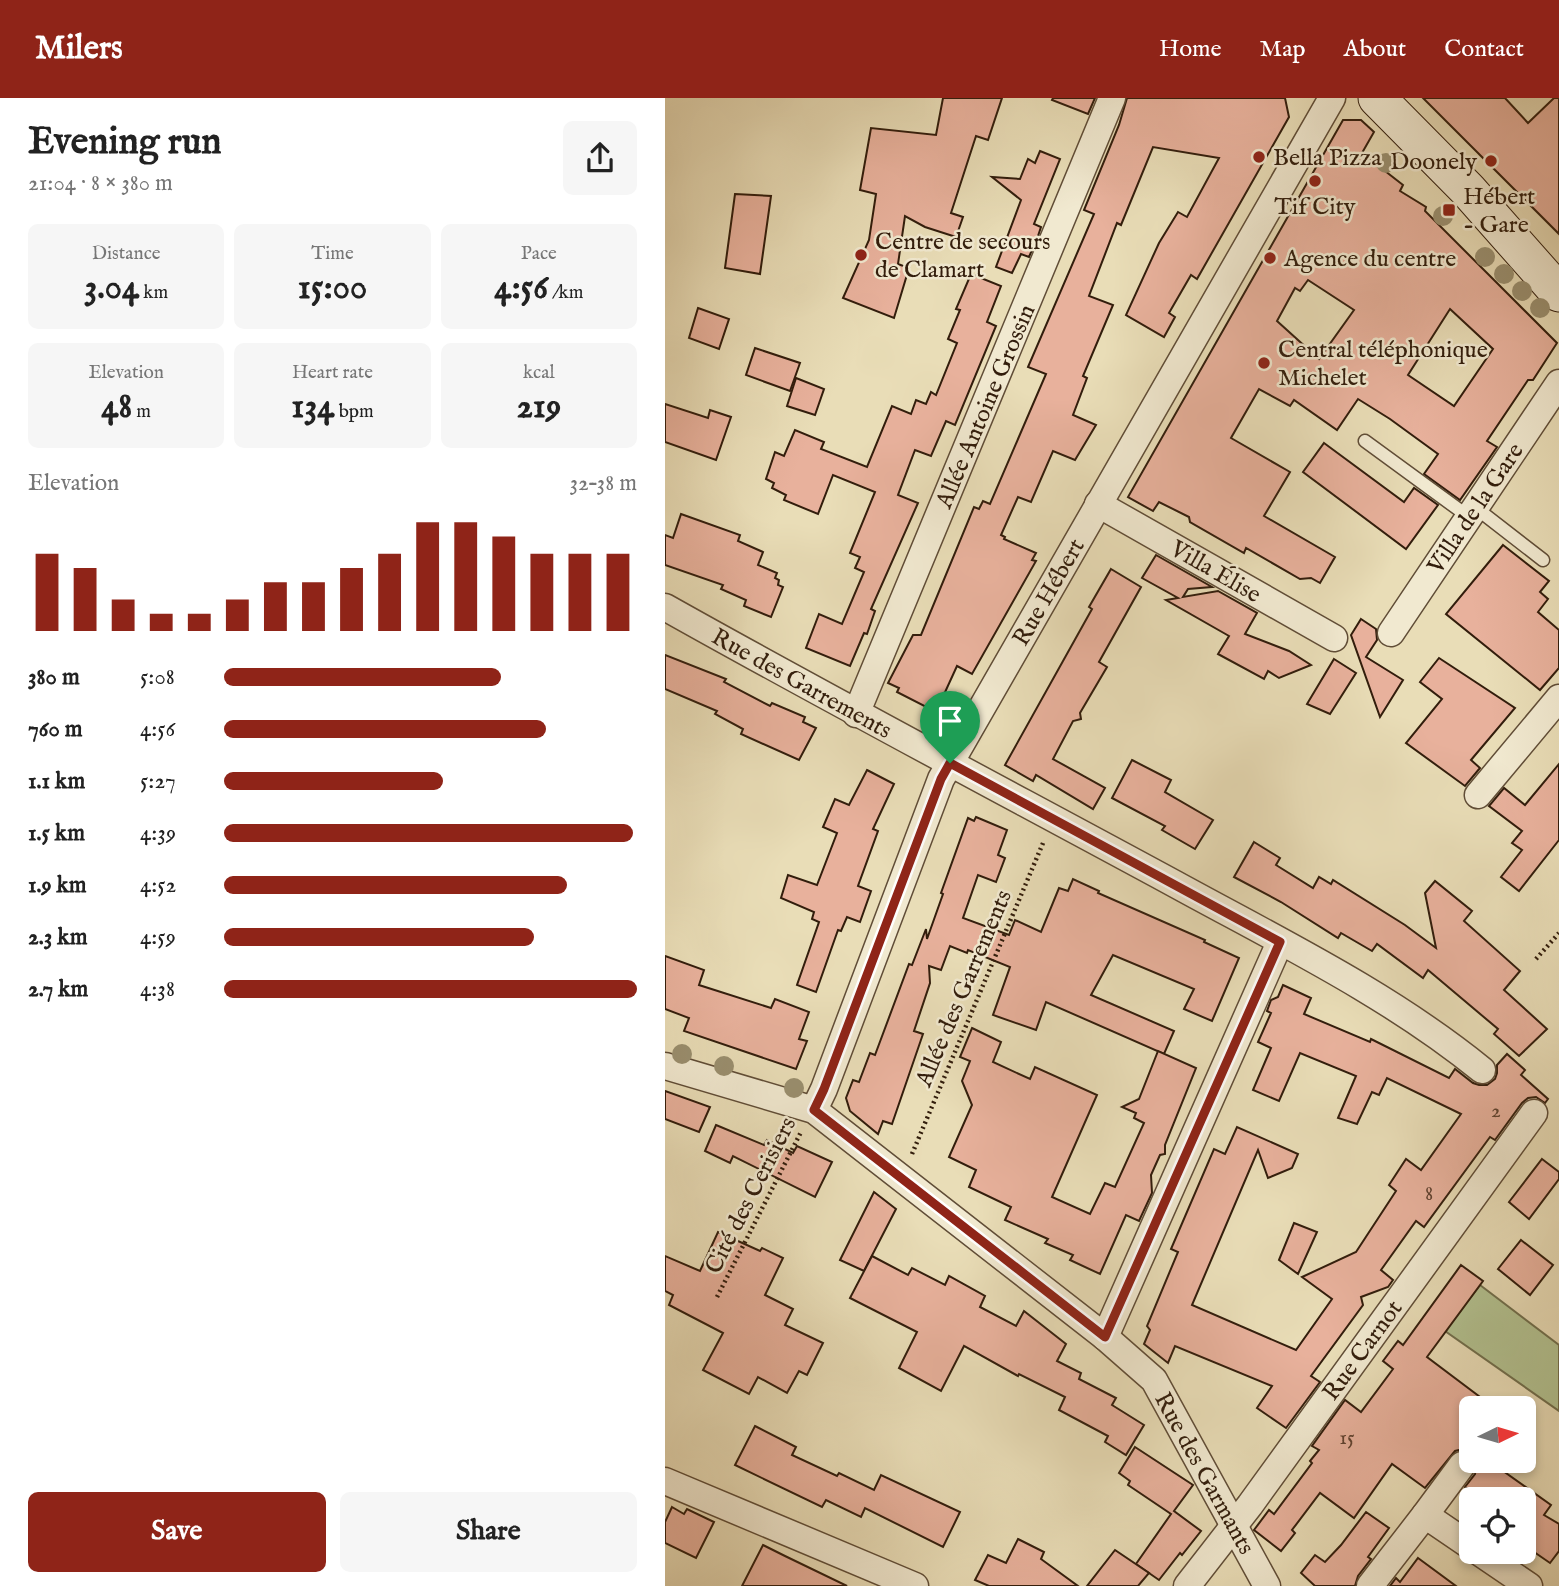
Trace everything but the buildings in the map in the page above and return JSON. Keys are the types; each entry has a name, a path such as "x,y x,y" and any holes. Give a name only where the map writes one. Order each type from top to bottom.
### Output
{"main road":[{"path":"1377,98 1468,190 1559,293"}],"street":[{"name":"Allée Antoine Grossin","path":"856,715 1112,98"},
{"name":"Rue Hébert","path":"814,1110 941,779 1332,98"},
{"name":"Villa de la Gare","path":"1391,633 1559,383"},
{"name":"Villa Élise","path":"1098,504 1334,638"},
{"name":"Rue des Garrements","path":"665,607 856,715 1280,942 1444,1039 1482,1070"},
{"path":"1478,795 1559,698"},
{"path":"1105,1337 1280,942"},
{"path":"665,1066 814,1110"},
{"name":"Rue des Garmants","path":"814,1110 1105,1337 1154,1380 1267,1586"},
{"name":"Rue Carnot","path":"1187,1586 1234,1526 1534,1113"},
{"path":"1370,1586 1459,1469"},
{"path":"665,1481 915,1586"},
{"path":"1425,1515 1459,1538"},
{"path":"1497,1564 1529,1586"}],"lane":[{"path":"1365,441 1543,560"}],"path":[{"name":"Allée des Garrements","path":"910,1157 1048,832"},
{"path":"1536,959 1559,933"},
{"name":"Cité des Cerisiers","path":"717,1297 790,1149 814,1110"}],"green space":[{"path":"1480,1285 1559,1345 1559,1411 1445,1331"}],"place":[{"name":"Bella Pizza","path":"1259,157"},
{"name":"Doonely","path":"1491,161"},
{"name":"Tif City","path":"1315,181"},
{"name":"Hébert - Gare","path":"1449,210"},
{"name":"Centre de secours de Clamart","path":"861,255"},
{"name":"Agence du centre","path":"1270,258"},
{"name":"Central téléphonique Michelet","path":"1264,363"}],"route":[{"path":"950,763 1280,942 1105,1337 814,1110 941,779 950,763"}]}
